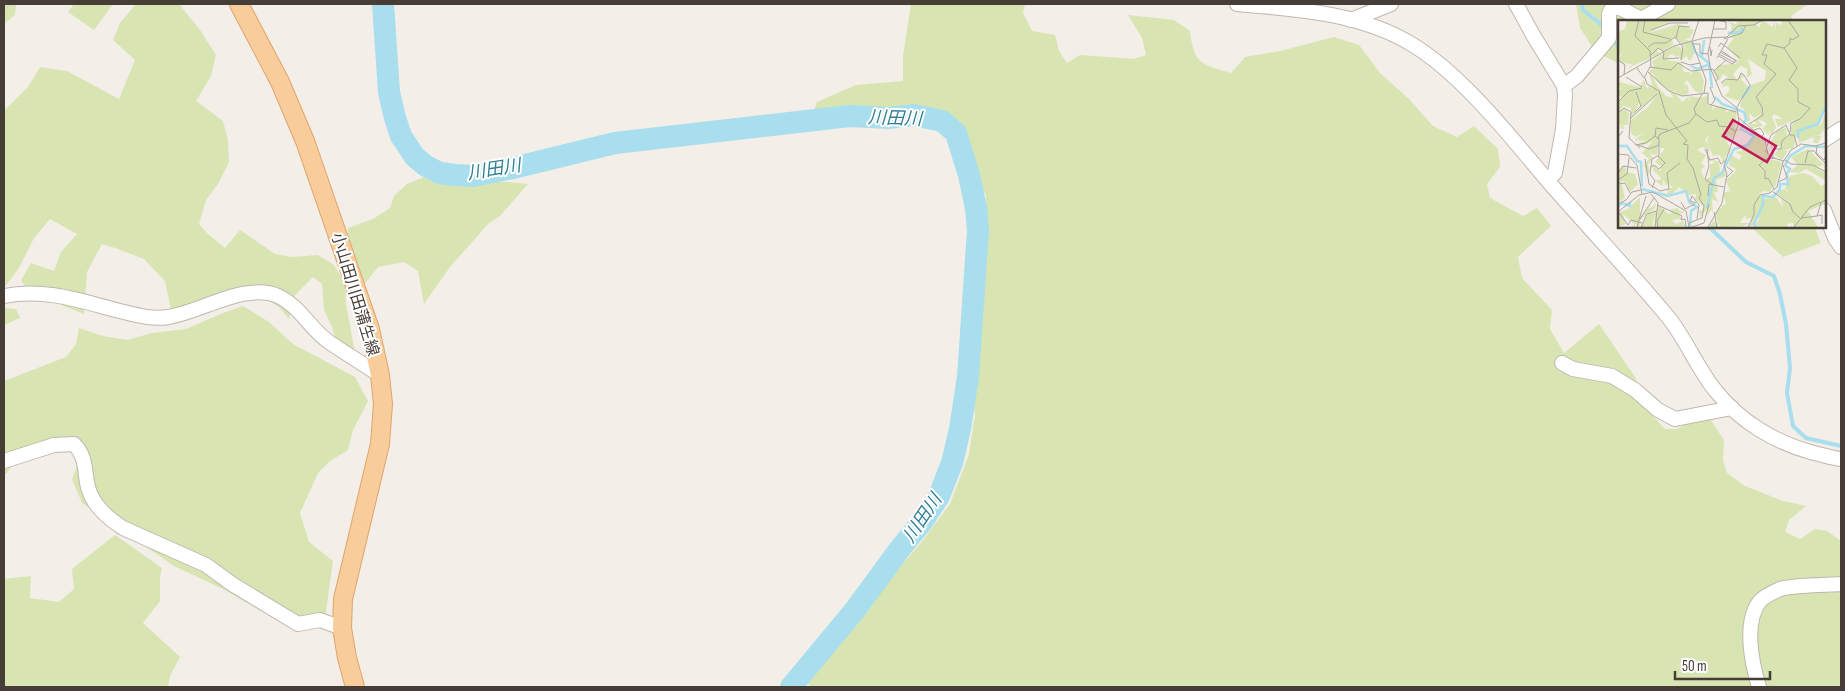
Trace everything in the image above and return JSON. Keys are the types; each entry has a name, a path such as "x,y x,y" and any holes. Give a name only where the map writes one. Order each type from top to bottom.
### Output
{"main road":[{"name":"小山田川田蒲生線","path":"239,4 280,82 305,141 370,329 380,375 382,404 380,444 343,598 342,628 347,658 356,687"}],"street":[{"path":"1237,4 1319,12 1351,20 1389,32 1437,62 1467,90 1670,320 1715,390 1732,408 1750,423 1792,447 1841,459"},
{"path":"1351,20 1391,4"},
{"path":"1516,4 1564,86 1563,129 1555,172 1547,180"},
{"path":"1564,86 1577,76 1609,38 1609,14 1612,8 1620,8 1641,18 1668,4"},
{"path":"1825,139 1841,129"},
{"path":"1825,213 1835,238 1841,247"},
{"path":"4,296 22,292 36,292 64,297 143,317 168,317 209,306 229,298 252,293 266,293 279,297 299,311 328,342 380,375"},
{"path":"1562,363 1573,369 1612,376 1635,390 1658,410 1675,420 1732,408"},
{"path":"4,461 54,445 74,444 83,456 88,488 103,513 111,520 206,565 232,584 298,624 320,620 342,628"},
{"path":"1759,687 1750,644 1753,618 1759,601 1783,588 1841,584"}],"green space":[{"path":"4,4 16,4 15,15 4,24"},
{"path":"74,4 113,4 94,30 68,12"},
{"path":"136,4 179,4 200,30 216,55 211,76 196,101 223,121 228,141 229,162 218,184 206,200 199,224 225,248 240,230 275,254 292,257 318,255 334,265 345,284 346,304 357,364 341,359 332,327 324,310 322,284 313,277 295,295 289,319 279,307 245,286 171,310 165,281 144,259 102,244 87,272 84,314 56,303 32,299 21,280 31,263 54,271 61,252 77,234 50,219 34,238 19,268 4,288 4,111 28,87 40,67 67,71 119,99 135,60 113,40 120,23"},
{"path":"911,4 1025,4 1023,13 1032,31 1055,35 1059,51 1067,63 1080,55 1134,59 1146,55 1142,38 1128,15 1174,20 1190,31 1194,51 1201,61 1206,65 1231,73 1245,57 1280,51 1334,37 1359,45 1380,73 1409,99 1433,126 1457,137 1474,126 1498,149 1500,167 1487,184 1490,198 1523,216 1537,208 1551,226 1518,257 1522,278 1552,310 1550,329 1564,353 1599,324 1635,377 1649,412 1665,429 1676,429 1703,417 1710,419 1724,440 1723,460 1727,473 1745,486 1783,501 1806,506 1789,520 1785,532 1800,539 1815,529 1827,531 1841,541 1841,687 812,687 801,679 920,544 950,504 969,454 975,415 963,338 986,254 986,196 963,145 935,119 910,109 806,131 817,102 856,85 903,81 903,56"},
{"path":"1576,4 1808,4 1791,16 1793,20 1618,20 1618,63 1595,51 1580,28"},
{"path":"427,176 454,182 497,181 528,184 500,216 488,224 450,267 424,304 418,271 404,262 378,267 363,286 347,240 348,228 373,219 390,208 394,196 407,184"},
{"path":"1752,228 1815,228 1821,243 1783,257"},
{"path":"243,306 269,322 293,344 355,377 368,401 353,430 348,450 330,461 318,473 300,513 309,542 333,561 324,626 287,620 247,603 223,589 174,566 82,503 72,479 82,454 75,443 18,455 4,475 4,381 66,357 76,344 79,328 103,336 127,340 152,333 186,329"},
{"path":"4,308 16,309 20,318 4,325"},
{"path":"115,535 162,568 160,601 143,623 180,657 170,676 168,687 4,687 4,579 31,576 30,598 59,602 74,589 72,569"}],"waterway":[{"name":"川田川","path":"383,4 389,92 401,136 415,157 426,166 440,173 473,176 615,143 850,116 889,118 914,115 942,121 956,133 969,175 976,208 978,230 968,377 960,429 952,463 939,496 922,522 855,610 791,687"},
{"path":"1583,4 1582,9 1603,26"},
{"path":"1710,228 1746,262 1774,276 1786,324 1790,368 1787,393 1793,426 1806,438 1841,446"}]}
